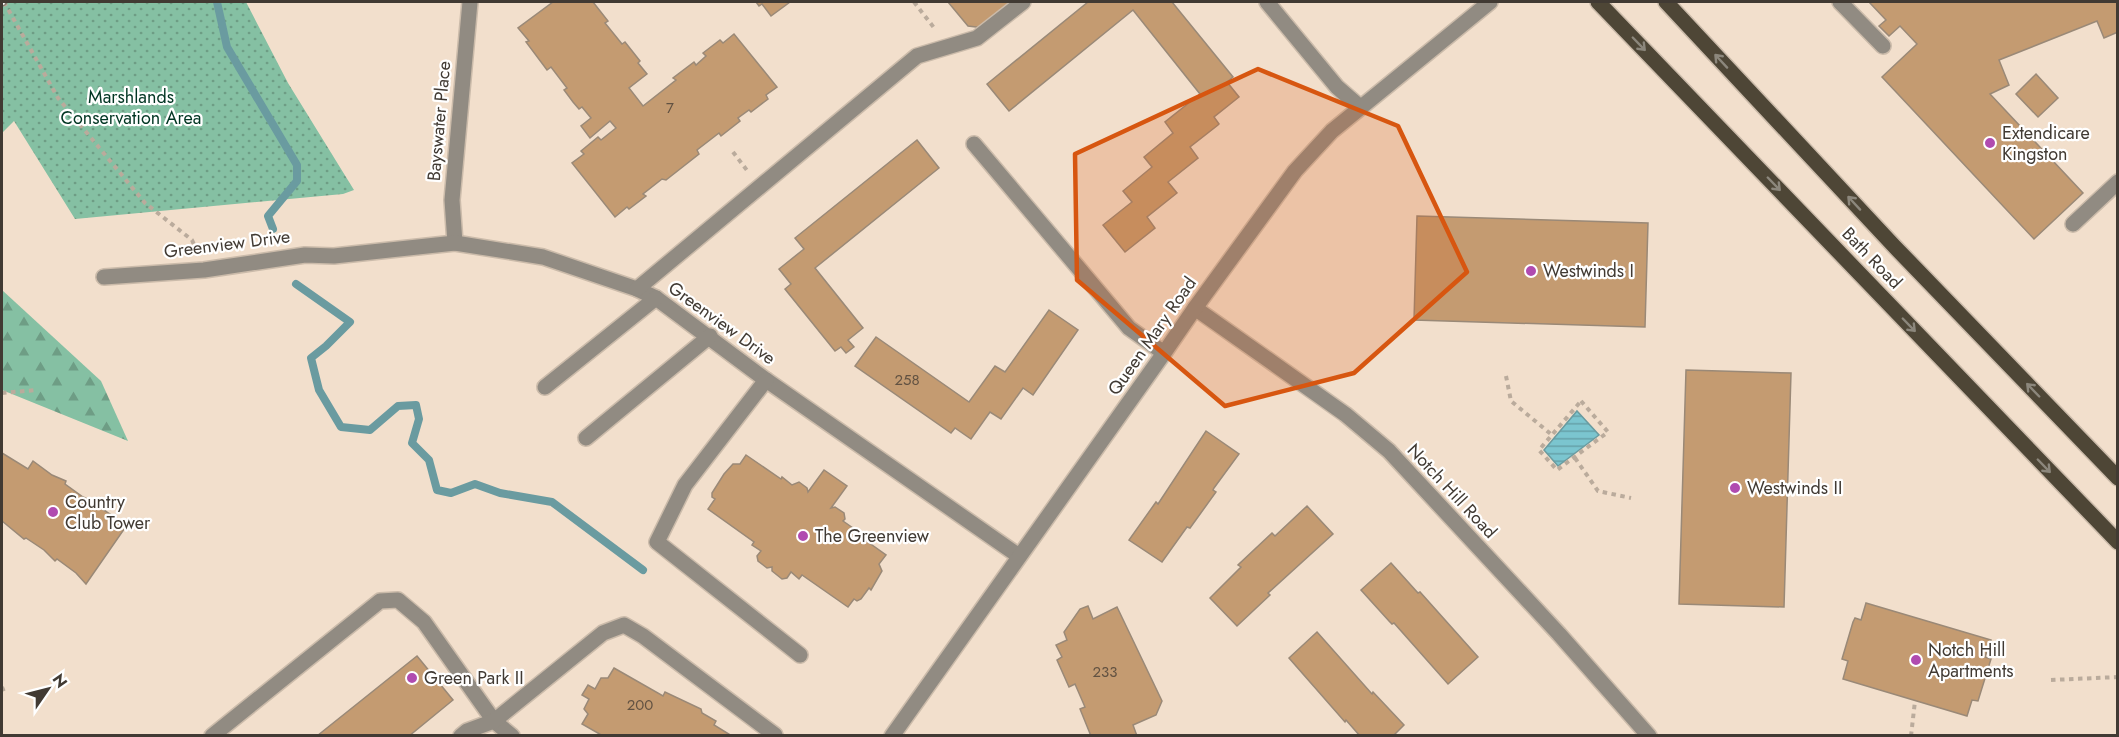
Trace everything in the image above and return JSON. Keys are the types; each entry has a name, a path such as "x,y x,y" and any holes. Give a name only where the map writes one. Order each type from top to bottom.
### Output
{"main road":[{"name":"Bath Road","path":"1598,2 2118,542"},
{"name":"Bath Road","path":"1666,2 1902,255 2115,473"}],"street":[{"name":"Bayswater Place","path":"455,243 452,200 470,2"},
{"path":"637,289 917,56 977,38 1023,2"},
{"path":"1267,2 1337,87 1360,106"},
{"name":"Queen Mary Road","path":"892,735 1295,171 1332,131 1360,106 1490,2"},
{"path":"1840,2 1883,46"},
{"path":"974,144 1129,328 1164,354"},
{"path":"2073,224 2118,182"},
{"name":"Greenview Drive","path":"104,277 204,270 305,255 334,256 455,243 543,257 637,289 656,298 710,336 766,380 1019,556"},
{"path":"545,387 656,298"},
{"name":"Notch Hill Road","path":"1195,308 1345,414 1389,451 1559,634 1649,735"},
{"path":"586,438 710,336"},
{"path":"766,380 685,485 657,542 800,656"},
{"path":"212,735 380,601 398,600 424,622 494,721 512,735"},
{"path":"461,735 494,721 603,633 624,625 643,636 775,735"}],"path":[{"path":"4,2 58,98 145,203 192,240 204,270"},
{"path":"914,2 949,47"},
{"path":"1506,376 1511,401 1552,435"},
{"path":"2,393 37,390"},
{"path":"1581,401 1608,432 1574,458 1557,470 1539,450 1581,401"},
{"path":"1574,458 1598,491 1631,498"},
{"path":"2051,680 2118,677"},
{"path":"2,687 4,692"},
{"path":"1911,735 1915,701"}],"highlighted area":[{"path":"1258,69 1398,126 1467,272 1354,373 1225,406 1077,280 1075,154"}],"green space":[{"name":"Marshlands Conservation Area","path":"2,2 246,2 288,83 354,190 343,194 75,219 14,121 2,133"},
{"path":"2,290 101,381 128,441 2,390"}],"water":[{"path":"1577,411 1599,435 1558,466 1544,450"}],"building":[{"path":"553,2 593,2 608,21 605,23 622,44 625,42 647,74 629,88 643,106 676,80 673,78 694,62 696,65 706,56 703,53 720,40 723,43 734,34 777,87 766,95 768,99 751,112 749,110 738,118 740,121 721,136 719,133 697,150 699,154 666,180 662,179 643,194 646,196 615,217 572,163 584,154 581,151 598,137 601,140 616,128 610,121 590,138 581,126 591,118 582,107 579,109 573,102 564,90 567,88 551,67 547,70 518,28"},
{"path":"756,2 790,2 771,16 762,4 759,6"},
{"path":"948,2 1017,2 984,28 968,26"},
{"path":"1088,2 1172,2 1233,77 1227,82 1239,97 1214,117 1219,124 1190,147 1198,158 1168,182 1177,193 1147,217 1155,228 1125,252 1103,225 1132,202 1123,191 1152,167 1144,157 1173,133 1165,122 1200,94 1133,10 1009,111 987,84"},
{"name":"Extendicare Kingston","path":"1869,2 2118,2 2118,32 2104,38 2097,21 1999,60 2009,85 1990,94 2083,193 2034,239 1882,77 1917,44 1900,26 1889,36 1879,26 1886,20"},
{"path":"2036,74 2058,98 2038,117 2016,94"},
{"path":"917,140 939,168 815,268 863,328 848,340 854,347 846,353 841,347 835,351 785,289 791,284 779,269 804,249 795,238"},
{"name":"Westwinds I","path":"1417,216 1648,223 1645,327 1414,320"},
{"path":"1049,310 1078,330 1033,395 1023,388 1001,419 990,412 971,439 955,428 951,433 855,366 876,337 969,402 995,366 1005,372"},
{"name":"Westwinds II","path":"1686,370 1791,373 1784,607 1679,604"},
{"path":"1206,431 1239,454 1214,488 1216,492 1162,562 1129,540 1156,502 1158,504"},
{"name":"Country Club Tower","path":"2,453 28,469 33,461 52,475 66,481 65,484 83,497 97,503 96,505 127,525 86,584 76,573 57,559 55,561 44,550 26,538 24,539 2,521"},
{"name":"The Greenview","path":"746,455 792,485 799,482 807,488 808,492 824,470 847,486 831,508 835,507 844,513 843,521 853,528 851,530 886,555 879,564 882,571 871,590 869,588 861,599 857,601 854,599 848,607 802,575 799,579 791,572 787,578 782,579 772,571 772,567 767,568 758,561 757,556 761,551 752,545 754,542 708,509 715,499 712,493 724,474 733,464 740,464"},
{"path":"1307,506 1333,534 1268,593 1270,595 1237,626 1210,598 1241,567 1238,565 1272,533 1275,536"},
{"path":"1391,563 1478,657 1448,684 1394,623 1389,621 1361,590"},
{"name":"Notch Hill Apartments","path":"1866,603 1991,640 1985,657 1991,659 1978,701 1972,700 1967,716 1843,679 1848,661 1842,659 1853,622 1855,618 1861,620"},
{"path":"1088,606 1093,619 1117,607 1162,701 1156,715 1133,725 1137,736 1091,736 1080,709 1085,707 1075,684 1069,687 1057,660 1062,657 1056,645 1067,640 1064,632 1080,609"},
{"path":"1317,632 1372,694 1373,692 1404,725 1393,736 1360,736 1289,658"},
{"name":"Green Park II","path":"417,656 453,700 409,736 317,736"},
{"path":"614,668 663,696 665,692 701,709 702,713 716,721 714,725 732,736 603,736 582,724 588,714 584,709 589,699 582,695 588,685 595,689 601,678 608,678"}],"waterway":[{"path":"217,2 227,47 297,165 297,181 268,216 273,229"},
{"path":"296,284 350,322 311,358 319,390 341,427 370,430 398,406 416,405 419,419 412,443 429,460 437,490 451,493 475,484 500,493 552,502 643,570"}],"place":[{"name":"Extendicare Kingston","path":"1990,143"},
{"name":"Westwinds I","path":"1531,271"},
{"name":"Westwinds II","path":"1735,488"},
{"name":"Country Club Tower","path":"53,512"},
{"name":"The Greenview","path":"803,536"},
{"name":"Notch Hill Apartments","path":"1916,660"},
{"name":"Green Park II","path":"412,678"}]}
